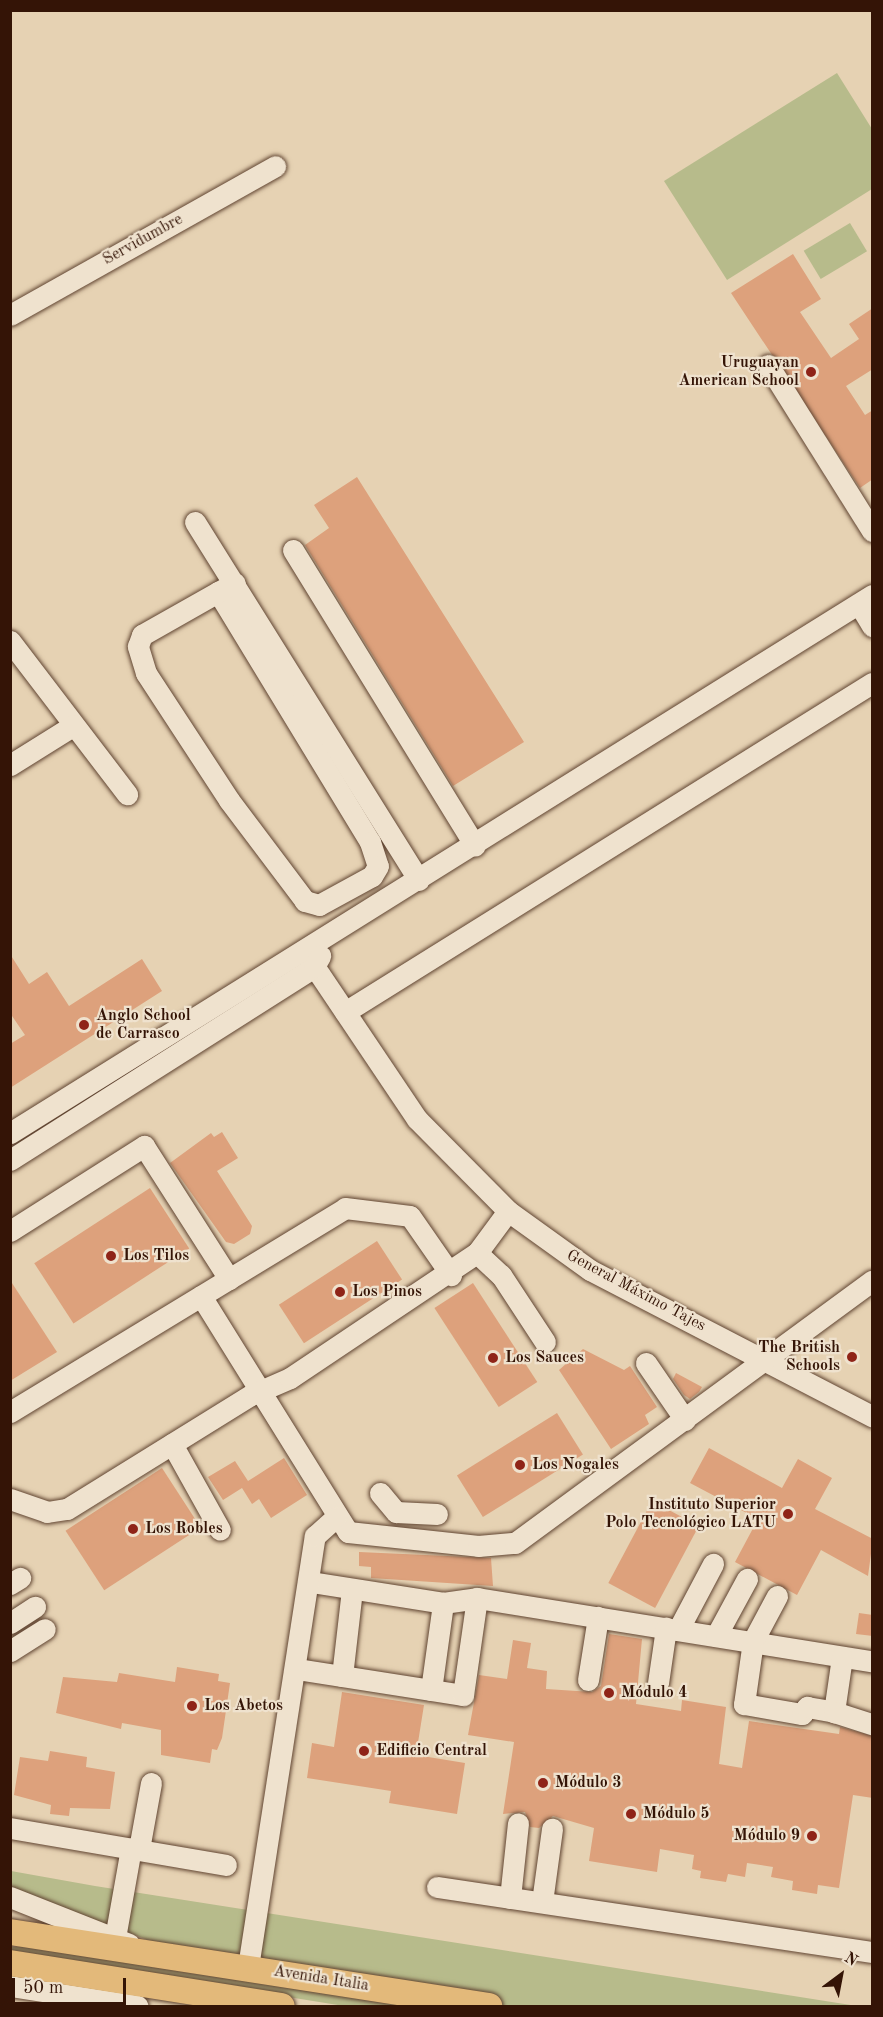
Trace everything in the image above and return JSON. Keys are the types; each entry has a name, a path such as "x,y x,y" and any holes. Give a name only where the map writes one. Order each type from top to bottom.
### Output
{"main road":[{"name":"Avenida Italia","path":"17,1936 248,1967 489,2007"},
{"name":"Avenida Italia","path":"10,1963 96,1988 282,2007"}],"street":[{"name":"Servidumbre","path":"10,315 275,166"},
{"path":"768,365 873,531"},
{"path":"195,522 226,587 313,751 370,842 378,866 372,876 319,905 305,901 229,800 146,673 138,646 142,635 226,587"},
{"path":"293,550 475,846"},
{"path":"226,587 331,740 419,880"},
{"path":"10,1160 309,959 333,935 866,599 873,627"},
{"path":"10,641 127,794"},
{"path":"345,1012 873,683"},
{"path":"10,765 74,725"},
{"path":"313,751 331,740"},
{"path":"10,1133 309,959"},
{"name":"General Máximo Tajes","path":"309,959 417,1119 508,1211 590,1270 873,1416"},
{"path":"10,1231 144,1146 229,1279"},
{"path":"11,1411 345,1208 410,1216 451,1275"},
{"path":"10,1499 58,1513 261,1393 451,1275 477,1253 508,1211"},
{"path":"477,1253 501,1275 545,1342"},
{"path":"201,1296 336,1517 360,1536 478,1546 515,1543 873,1281"},
{"path":"646,1362 685,1420"},
{"path":"172,1444 220,1530"},
{"path":"380,1493 396,1512 437,1514"},
{"path":"248,1967 311,1582 315,1536 336,1517"},
{"path":"658,1683 672,1629 713,1564"},
{"path":"716,1636 747,1579"},
{"path":"311,1582 443,1603 477,1598 873,1661"},
{"path":"342,1676 352,1590"},
{"path":"777,1596 753,1641 744,1704 802,1714 807,1707 834,1712 873,1724"},
{"path":"297,1669 463,1695 477,1598"},
{"path":"431,1690 443,1603"},
{"path":"10,1623 35,1607"},
{"path":"588,1680 598,1617"},
{"path":"10,1651 45,1629"},
{"path":"834,1712 842,1657"},
{"path":"115,1938 151,1783"},
{"path":"510,1898 518,1823"},
{"path":"10,1828 226,1864"},
{"path":"542,1902 552,1829"},
{"path":"437,1887 872,1949"},
{"name":"Avenida Italia","path":"10,1897 152,1953"},
{"name":"Avenida Italia","path":"10,1986 96,1988 136,2007"}],"green space":[{"path":"837,73 872,129 872,189 727,280 664,181"},
{"path":"850,223 867,251 821,279 804,251"},
{"path":"11,1871 857,2006 504,2006 174,1950 11,1888"},
{"path":"38,1946 426,2006 344,2006 11,1952 10,1947"}],"building":[{"path":"793,254 821,299 800,312 831,358 859,339 849,324 873,308 873,369 846,386 865,415 873,410 873,479 860,488 731,293"},
{"path":"357,477 524,742 453,786 305,545 329,528 314,505"},
{"path":"10,954 29,984 47,972 69,1006 142,959 162,991 10,1088 10,1044 25,1035 10,1013"},
{"path":"222,1132 238,1158 217,1171 252,1226 250,1234 234,1244 226,1242 170,1163 211,1133 214,1137"},
{"name":"Los Tilos","path":"150,1188 189,1248 73,1324 34,1263"},
{"name":"Los Pinos","path":"377,1241 402,1280 304,1343 279,1305"},
{"path":"10,1280 57,1352 10,1381"},
{"name":"Los Sauces","path":"473,1283 537,1382 499,1407 434,1308"},
{"path":"583,1349 624,1370 630,1366 657,1407 645,1415 649,1424 611,1449 559,1370"},
{"path":"676,1373 702,1387 699,1392 690,1399 684,1395 673,1379"},
{"name":"Los Nogales","path":"557,1413 583,1455 483,1517 457,1476"},
{"path":"709,1448 782,1488 798,1459 832,1478 815,1509 873,1539 868,1576 821,1550 797,1595 735,1562 758,1519 690,1483"},
{"path":"284,1458 307,1495 271,1518 259,1499 252,1504 242,1488 223,1500 208,1477 235,1461 248,1481"},
{"name":"Los Robles","path":"162,1468 201,1528 104,1590 66,1531"},
{"path":"652,1501 699,1526 655,1608 608,1583"},
{"path":"359,1552 491,1558 493,1586 371,1578 371,1567 359,1566"},
{"path":"859,1613 873,1615 873,1636 856,1634"},
{"path":"609,1634 642,1639 636,1704 681,1711 682,1700 726,1707 719,1764 742,1768 749,1721 839,1734 840,1727 873,1736 873,1798 853,1795 839,1888 818,1885 817,1894 792,1890 793,1881 771,1877 773,1867 747,1863 745,1877 728,1874 726,1882 700,1878 701,1871 692,1869 694,1855 660,1849 657,1872 589,1861 594,1828 553,1816 539,1828 530,1827 525,1812 503,1814 514,1742 468,1735 479,1675 507,1679 513,1640 531,1643 527,1668 547,1671 546,1689 592,1692 601,1686"},
{"path":"177,1667 219,1674 218,1681 230,1683 222,1738 217,1750 212,1749 210,1763 161,1755 161,1730 122,1723 121,1729 56,1713 63,1677 117,1682 119,1673 175,1682"},
{"name":"Edificio Central","path":"342,1692 424,1705 416,1755 465,1763 457,1814 389,1803 391,1791 307,1778 312,1743 334,1747"},
{"path":"50,1751 87,1757 86,1767 115,1772 110,1809 70,1808 69,1816 50,1814 51,1805 14,1795 20,1757 48,1761"}],"place":[{"name":"Uruguayan American School","path":"811,372"},
{"name":"Anglo School de Carrasco","path":"84,1025"},
{"name":"Los Tilos","path":"111,1256"},
{"name":"Los Pinos","path":"340,1292"},
{"name":"The British Schools","path":"852,1357"},
{"name":"Los Sauces","path":"493,1358"},
{"name":"Los Nogales","path":"520,1465"},
{"name":"Instituto Superior Polo Tecnológico LATU","path":"788,1514"},
{"name":"Los Robles","path":"133,1529"},
{"name":"Módulo 4","path":"609,1693"},
{"name":"Los Abetos","path":"192,1706"},
{"name":"Edificio Central","path":"364,1751"},
{"name":"Módulo 3","path":"543,1783"},
{"name":"Módulo 5","path":"631,1814"},
{"name":"Módulo 9","path":"812,1836"}]}
